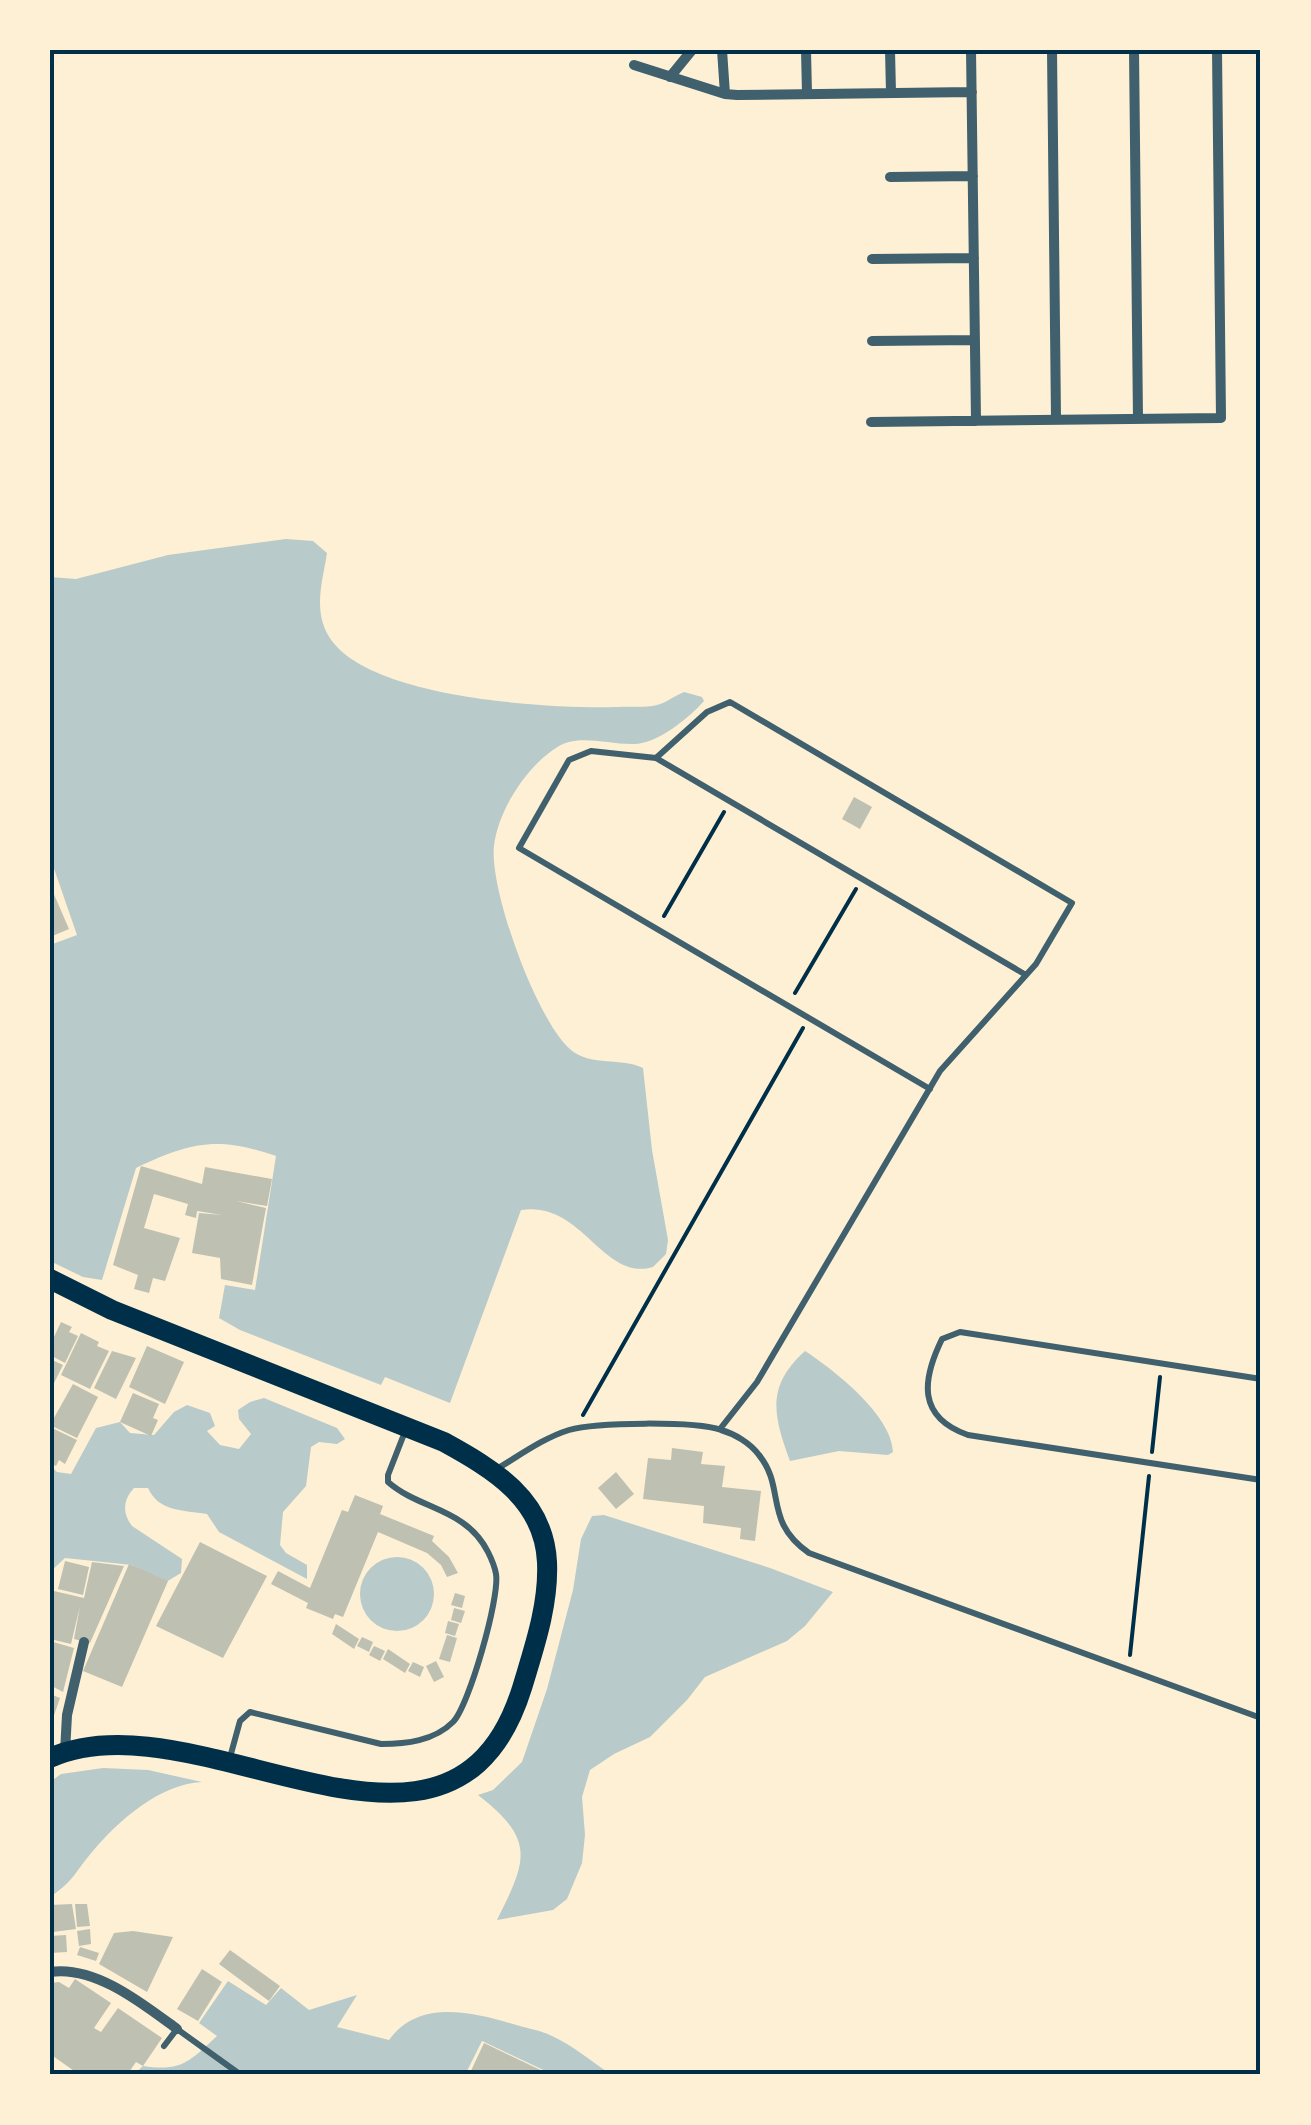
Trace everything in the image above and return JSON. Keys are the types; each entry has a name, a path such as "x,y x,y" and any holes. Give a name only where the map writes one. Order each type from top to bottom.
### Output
{"highway":[{"path":"50,1279 112,1310 408,1426 495,1470 527,1505 544,1542 547,1570 541,1622 516,1707 482,1763 446,1786 418,1793 362,1791 228,1762 108,1743 57,1755"}],"street":[{"path":"670,77 692,50"},
{"path":"722,50 725,94"},
{"path":"806,50 806,94"},
{"path":"890,50 891,93"},
{"path":"971,50 976,420"},
{"path":"1052,50 1056,420"},
{"path":"1134,50 1138,418"},
{"path":"871,422 1221,418 1217,50"},
{"path":"634,65 725,94 972,92"},
{"path":"890,177 973,176"},
{"path":"872,258 974,258"},
{"path":"872,341 975,340"},
{"path":"57,1755 84,1642"},
{"path":"50,1972 78,1973 100,1981 177,2029"}],"lane":[{"path":"656,758 707,712 730,702 1072,903 1026,974 940,1071 758,1382 720,1429"},
{"path":"930,1089 519,848 569,760 590,751 656,758 1026,974"},
{"path":"1261,1379 960,1332 942,1339 927,1378 929,1403 938,1419 949,1429 968,1435 1261,1480"},
{"path":"495,1470 553,1435 575,1428 648,1425 720,1429 747,1442 762,1457 783,1529 809,1553 1261,1718"},
{"path":"228,1762 240,1721 250,1712 381,1744 400,1744 442,1732 468,1700 495,1596 496,1576 489,1553 459,1519 388,1482 408,1426"},
{"path":"164,2046 177,2029 240,2075"}],"path":[{"path":"656,929 730,802"},
{"path":"788,1006 862,878"},
{"path":"575,1428 808,1018"},
{"path":"1128,1670 1162,1364"}],"shaded area":[{"path":"286,539 313,541 327,553 320,594 323,625 348,657 379,674 461,696 549,706 648,706 684,692 704,701 653,740 625,744 586,740 567,743 547,754 516,789 501,818 494,846 494,866 507,922 530,984 558,1035 579,1055 643,1068 668,1240 666,1254 653,1267 635,1268 605,1253 560,1217 542,1210 521,1210 450,1403 385,1377 381,1385 240,1330 219,1318 225,1285 255,1290 276,1156 237,1146 204,1145 173,1152 136,1168 102,1280 83,1277 50,1261 50,945 77,935 50,857 50,577 76,579 168,555"},
{"path":"805,1351 860,1395 883,1423 893,1452 888,1455 839,1451 790,1461 776,1403 784,1377"},
{"path":"264,1398 337,1428 345,1439 337,1444 319,1442 311,1447 306,1486 283,1512 280,1545 307,1565 307,1579 219,1532 207,1514 158,1502 148,1488 134,1488 130,1493 125,1507 127,1516 132,1526 182,1559 181,1573 161,1585 132,1565 65,1558 50,1572 50,1465 57,1472 71,1474 96,1428 120,1422 130,1433 154,1435 174,1412 187,1405 210,1413 215,1426 207,1431 220,1445 239,1449 251,1434 239,1419 238,1410"},
{"path":"604,1515 833,1592 787,1641 705,1677 650,1737 590,1770 582,1797 582,1863 567,1899 553,1910 497,1920 515,1881 520,1852 510,1825 478,1795 493,1790 522,1762 547,1689 573,1590 581,1539 592,1516"},
{"path":"397,1557 423,1568 434,1594 423,1620 397,1631 371,1620 360,1594 371,1568"},
{"path":"103,1768 148,1770 202,1782 171,1789 141,1806 50,1897 50,1782 61,1774"},
{"path":"228,1981 266,2005 281,1988 309,2010 357,1995 337,2027 389,2040 401,2027 430,2014 463,2013 497,2020 552,2036 612,2075 554,2075 482,2041 465,2075 133,2075 143,2066 184,2063 217,2036 199,2023"}],"building":[{"path":"854,797 872,807 860,829 842,819"},
{"path":"50,885 69,929 50,937"},
{"path":"141,1166 202,1184 205,1167 272,1179 267,1206 236,1201 266,1208 252,1285 221,1279 220,1258 192,1253 199,1213 222,1215 197,1211 196,1218 185,1215 188,1204 154,1194 144,1228 180,1238 165,1281 153,1278 149,1293 134,1289 138,1275 113,1265"},
{"path":"61,1322 72,1327 69,1332 78,1336 65,1363 50,1355 50,1338 53,1339"},
{"path":"81,1333 109,1351 90,1389 61,1375"},
{"path":"147,1346 184,1362 165,1404 129,1387"},
{"path":"112,1351 136,1358 116,1399 94,1388"},
{"path":"50,1359 63,1365 50,1391"},
{"path":"73,1384 98,1397 77,1438 50,1425"},
{"path":"133,1393 159,1404 151,1436 120,1422"},
{"path":"50,1427 77,1440 65,1464 59,1460 56,1466 50,1463"},
{"path":"672,1448 703,1452 701,1464 725,1466 722,1487 761,1491 755,1541 740,1539 741,1528 703,1523 704,1506 643,1499 648,1458 671,1460"},
{"path":"616,1472 634,1494 616,1509 598,1488"},
{"path":"355,1495 383,1506 380,1514 434,1536 432,1541 449,1557 458,1573 447,1577 441,1565 427,1553 378,1532 343,1617 335,1614 333,1619 306,1608 308,1603 271,1584 278,1571 310,1588 342,1510 348,1512"},
{"path":"200,1542 267,1576 223,1658 156,1626"},
{"path":"65,1561 89,1567 83,1595 58,1589"},
{"path":"92,1562 124,1566 90,1643 74,1639 80,1606 71,1644 50,1639 54,1591 84,1598"},
{"path":"129,1564 168,1581 122,1687 83,1671"},
{"path":"455,1593 465,1596 462,1608 451,1605"},
{"path":"454,1608 465,1611 461,1623 451,1620"},
{"path":"448,1621 459,1624 455,1636 445,1633"},
{"path":"336,1624 359,1639 354,1649 332,1634"},
{"path":"447,1635 457,1638 450,1662 439,1659"},
{"path":"362,1637 373,1642 369,1652 357,1646"},
{"path":"50,1641 74,1648 63,1692 50,1685"},
{"path":"374,1646 385,1651 380,1661 369,1655"},
{"path":"388,1649 410,1664 405,1673 383,1659"},
{"path":"436,1661 444,1677 434,1682 426,1666"},
{"path":"413,1662 424,1667 420,1677 408,1671"},
{"path":"50,1694 60,1698 51,1724 50,1724"},
{"path":"72,1904 76,1929 53,1932 50,1905"},
{"path":"75,1904 87,1904 90,1926 77,1927"},
{"path":"90,1929 91,1944 79,1946 77,1931"},
{"path":"133,1931 173,1937 147,1992 99,1964 114,1933"},
{"path":"66,1935 67,1952 50,1953 50,1936"},
{"path":"80,1947 99,1953 96,1961 77,1955"},
{"path":"230,1950 280,1986 269,2001 219,1964"},
{"path":"202,1969 222,1982 198,2021 177,2009"},
{"path":"75,1979 111,2003 94,2028 101,2032 118,2008 162,2038 143,2066 136,2062 127,2075 75,2075 50,2054 50,1983 59,1982 69,1988"},
{"path":"484,2043 551,2075 469,2075"}]}
